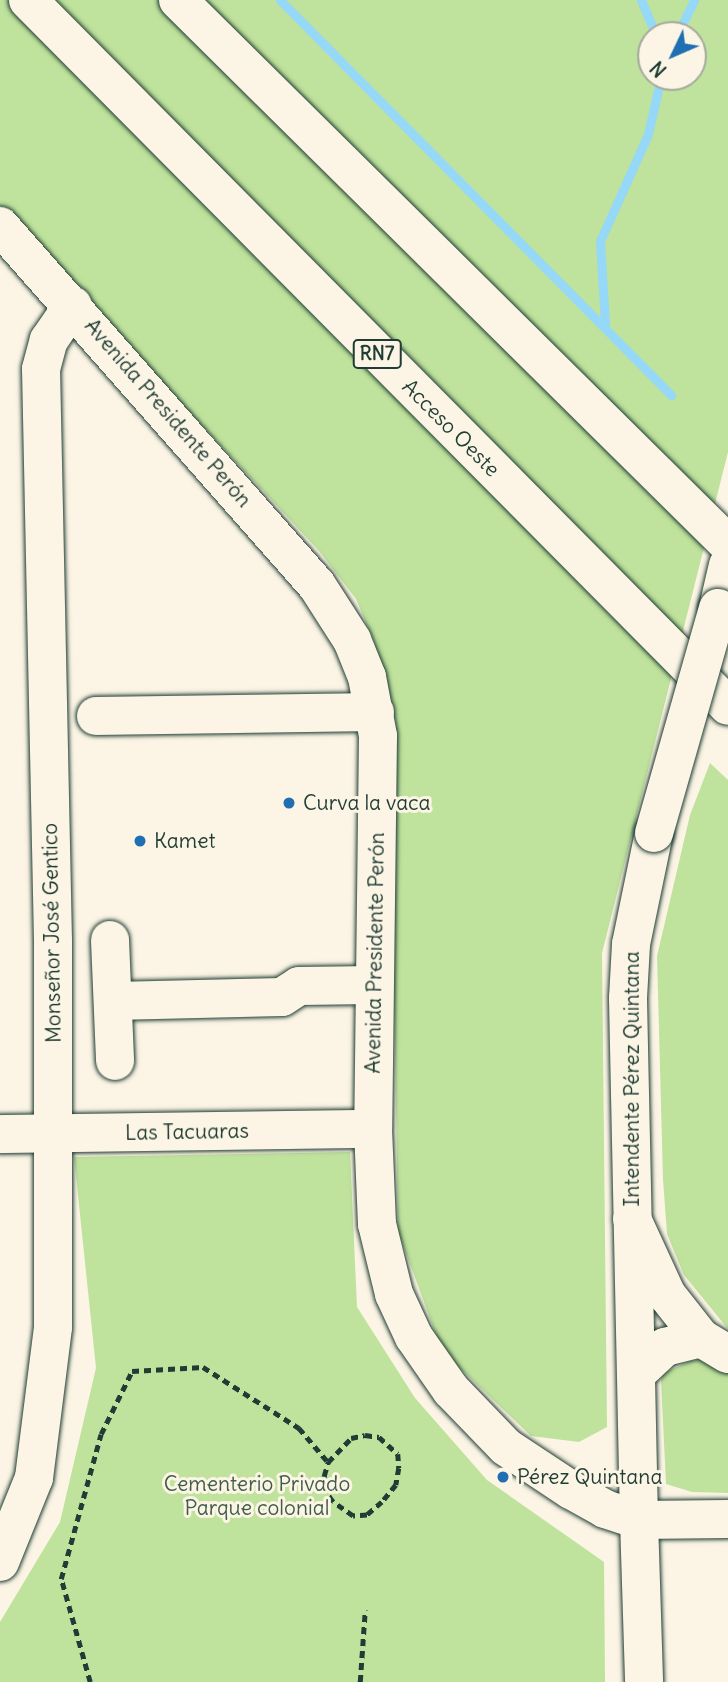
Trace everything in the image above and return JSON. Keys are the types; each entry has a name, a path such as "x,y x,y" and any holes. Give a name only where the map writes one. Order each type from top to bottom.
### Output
{"main road":[{"name":"Acceso Oeste","path":"27,0 728,706"},
{"path":"178,0 728,544"},
{"name":"Avenida Presidente Perón","path":"0,226 73,305 316,584 352,640 375,712 373,1129 377,1224 394,1294 414,1337 451,1390 506,1447 605,1509 639,1520 728,1519"},
{"name":"Monseñor José Gentico","path":"0,1562 34,1478 45,1410 53,1327 54,1135 41,369 49,340 73,305"},
{"name":"Intendente Pérez Quintana","path":"644,1682 628,998 631,944 654,833 728,565"},
{"path":"629,609 728,734"},
{"path":"96,716 375,712"},
{"path":"110,940 115,1061"},
{"path":"114,1001 282,997 299,986 374,985"},
{"name":"Las Tacuaras","path":"0,1134 373,1129"},
{"path":"632,1219 655,1276 715,1346"},
{"path":"637,1373 665,1348 715,1346"}],"path":[{"path":"90,1682 61,1579 101,1434 132,1371 203,1367 299,1428 328,1462 325,1491 353,1516 367,1515 396,1485 397,1454 379,1437 351,1438 328,1462"},
{"path":"360,1682 365,1611"}],"green space":[{"path":"0,0 728,0 728,452 602,953 607,1427 579,1442 531,1436 442,1351 398,1231 390,728 375,644 356,599 319,551 0,208"},
{"path":"710,763 728,780 728,1329 684,1275 667,1234 663,1179 657,956 690,815"},
{"name":"Cementerio Privado Parque colonial","path":"350,1152 357,1307 415,1398 487,1480 604,1562 605,1682 0,1682 0,1622 60,1522 96,1368 74,1157"},
{"path":"716,1358 728,1364 728,1493 692,1492 666,1484 661,1380 664,1373 690,1361"}],"waterway":[{"path":"280,0 671,395"},
{"path":"641,0 650,21"},
{"path":"684,21 694,0"},
{"path":"605,323 600,241 648,134 658,91"}],"place":[{"name":"Curva la vaca","path":"289,803"},
{"name":"Kamet","path":"140,841"},
{"name":"Pérez Quintana","path":"503,1477"}]}
